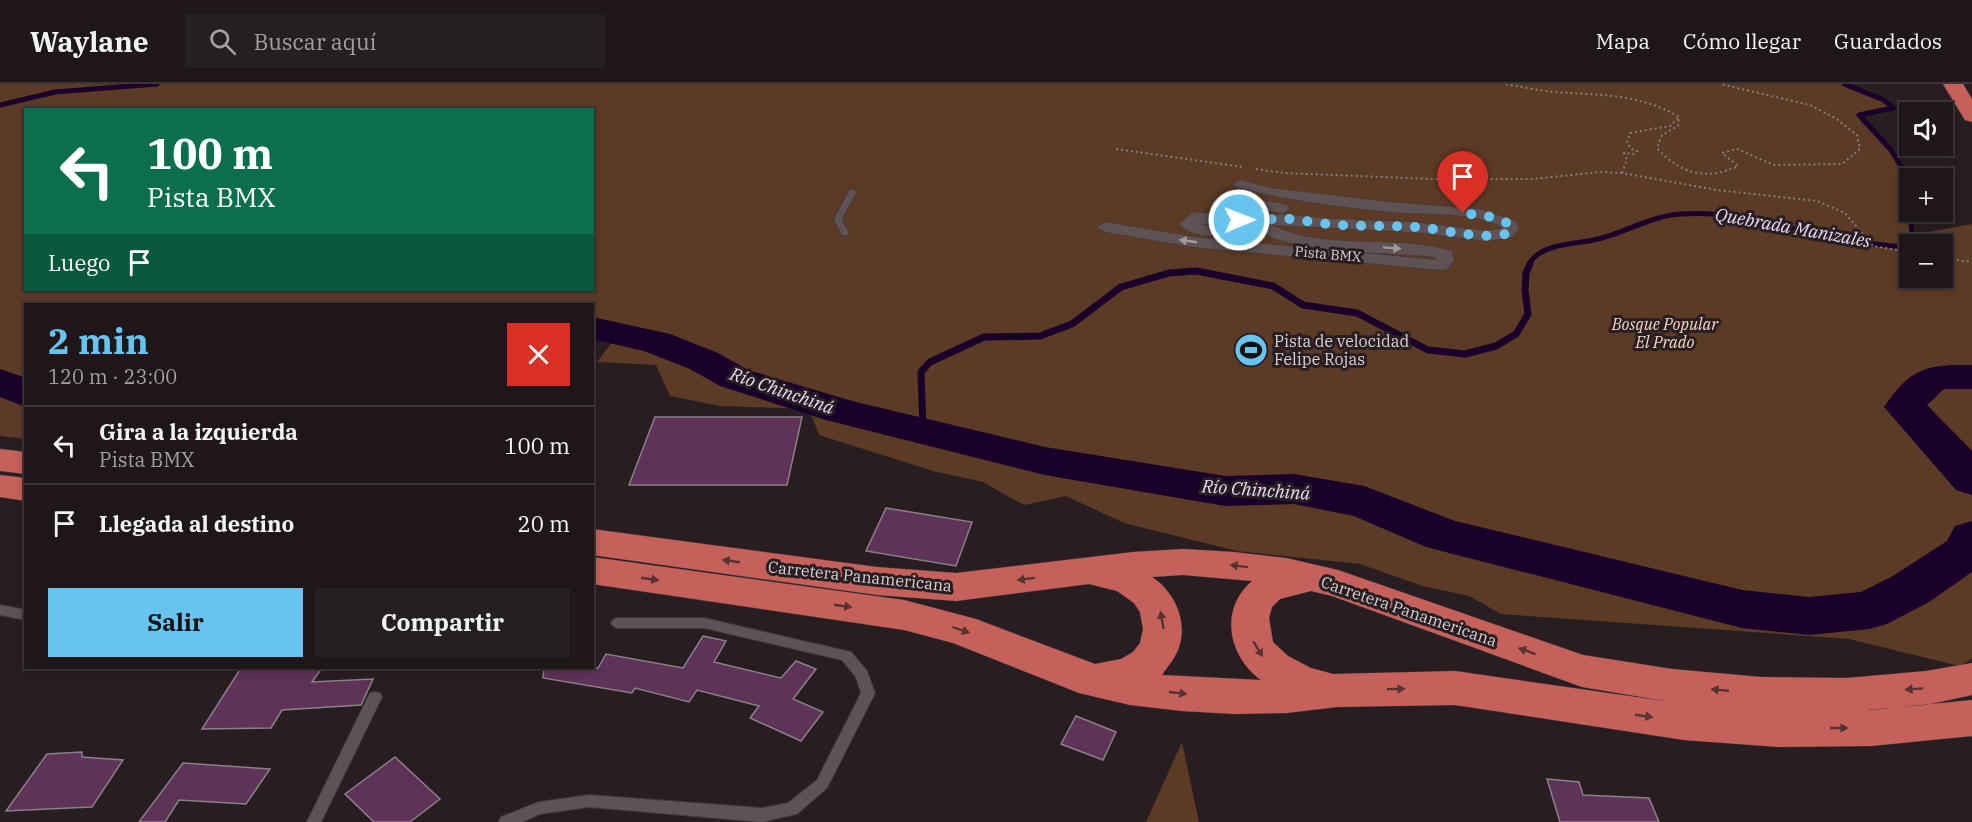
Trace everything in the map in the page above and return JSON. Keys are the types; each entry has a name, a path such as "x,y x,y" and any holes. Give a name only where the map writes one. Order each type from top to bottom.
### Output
{"highway":[{"path":"1953,84 1972,116"},
{"path":"0,460 24,464"},
{"path":"0,486 24,490"},
{"name":"Carretera Panamericana","path":"594,542 876,581 956,587 1133,565 1204,563 1286,572 1338,584 1582,671 1672,686 1761,694 1847,695 1926,688 1972,679"},
{"name":"Carretera Panamericana","path":"594,570 904,615 962,630 1079,677 1130,688 1182,694 1235,697 1287,696 1337,690 1455,688 1684,722 1779,729 1871,728 1972,718"},
{"path":"1079,677 1116,678 1147,665 1164,641 1163,614 1146,590 1117,575 1084,572"},
{"path":"1337,690 1298,682 1265,660 1248,633 1251,606 1271,587 1302,579 1338,584"}],"street":[{"name":"Pista BMX","path":"1240,184 1271,192 1486,216 1510,224 1511,229 1506,234 1487,236 1447,230 1281,219 1270,219 1263,221 1263,224"},
{"name":"Pista BMX","path":"1224,204 1253,203 1284,208 1399,212 1422,210"},
{"name":"Pista BMX","path":"1105,227 1192,242 1428,264 1441,264 1446,260 1446,255 1438,252 1286,242 1202,230 1187,224 1197,217 1263,224 1265,228 1282,235 1347,245"}],"lane":[{"path":"845,234 838,219 853,191"},
{"path":"0,610 24,615"},
{"path":"506,822 540,808 589,801 762,815 792,808 822,784 868,693 862,675 846,656 704,622 617,623"},
{"path":"314,822 375,697"}],"path":[{"path":"1506,84 1560,92 1615,94 1655,104 1679,117"},
{"path":"1679,117 1678,126 1662,135 1657,148 1664,158 1689,172 1709,176 1725,174 1738,166 1722,153 1737,149 1774,165 1842,164 1860,149 1857,135 1835,118 1810,105 1720,84"},
{"path":"1622,173 1628,159 1624,153 1635,154 1637,151 1631,149 1627,142 1630,133 1670,126 1679,117"},
{"path":"1116,149 1284,173 1497,180 1601,172 1622,173 1717,190 1817,201 1845,213 1868,243 1880,248 1899,251"},
{"path":"1953,259 1972,262"}],"green space":[{"name":"Bosque Popular El Prado","path":"0,84 1844,84 1884,100 1893,108 1859,115 1891,150 1902,168 1899,168 1899,222 1911,222 1913,234 1899,234 1899,288 1953,288 1953,234 1918,234 1972,224 1972,659 1959,666 1849,639 1501,614 1469,596 1423,586 1360,564 1237,551 1124,523 1066,496 1024,505 983,482 933,471 819,435 809,409 720,406 670,396 656,365 597,362 619,333 594,328 594,303 24,303 24,439 0,436"},
{"path":"1182,742 1199,822 1146,822"}],"building":[{"path":"655,417 802,417 787,485 629,485"},
{"path":"886,508 972,522 956,566 866,551"},
{"path":"703,636 726,641 714,662 781,678 796,661 816,669 793,699 823,712 801,741 750,718 759,706 697,690 689,702 635,688 632,693 543,678 544,669 598,668 606,654 683,668"},
{"path":"240,669 321,669 312,682 373,679 361,705 282,710 271,728 202,729"},
{"path":"1076,716 1116,732 1103,760 1061,744"},
{"path":"82,752 82,757 123,760 92,807 6,811 47,754"},
{"path":"395,757 440,799 410,822 374,822 345,794"},
{"path":"183,763 270,769 246,804 179,800 165,822 139,822"},
{"path":"1547,779 1579,782 1583,795 1649,798 1659,822 1560,822"}],"waterway":[{"path":"0,105 55,92 157,84"},
{"name":"Quebrada Manizales","path":"1844,84 1884,100 1893,108 1859,115 1891,150 1902,168"},
{"name":"Quebrada Manizales","path":"1529,265 1534,258 1548,249 1605,237 1669,215 1699,213 1735,217 1835,238 1899,247"},
{"name":"Quebrada Manizales","path":"1911,222 1912,234"},
{"name":"Quebrada Manizales","path":"923,431 921,372 930,362 984,337 1040,336 1072,324 1121,287 1169,273 1196,271 1273,286 1303,305 1357,313 1428,350 1465,354 1496,346 1516,334 1528,314 1525,290 1526,273 1530,264"},
{"name":"Río Chinchiná","path":"594,328 656,342 704,361 734,378 841,411 1045,461 1225,491 1294,489 1364,502 1443,535 1742,609 1809,616 1869,610 1911,589 1966,552 1972,538"},
{"name":"Río Chinchiná","path":"1972,377 1933,379 1920,388 1905,407 1969,474 1972,480"},
{"name":"Río Chinchiná","path":"0,381 24,394"}],"place":[{"name":"Pista de velocidad Felipe Rojas","path":"1251,350"}],"route":[{"path":"1239,220 1263,224 1263,221 1270,219 1281,219 1332,224 1413,227 1487,236 1506,234 1511,229 1510,224 1492,217 1463,213"}]}
